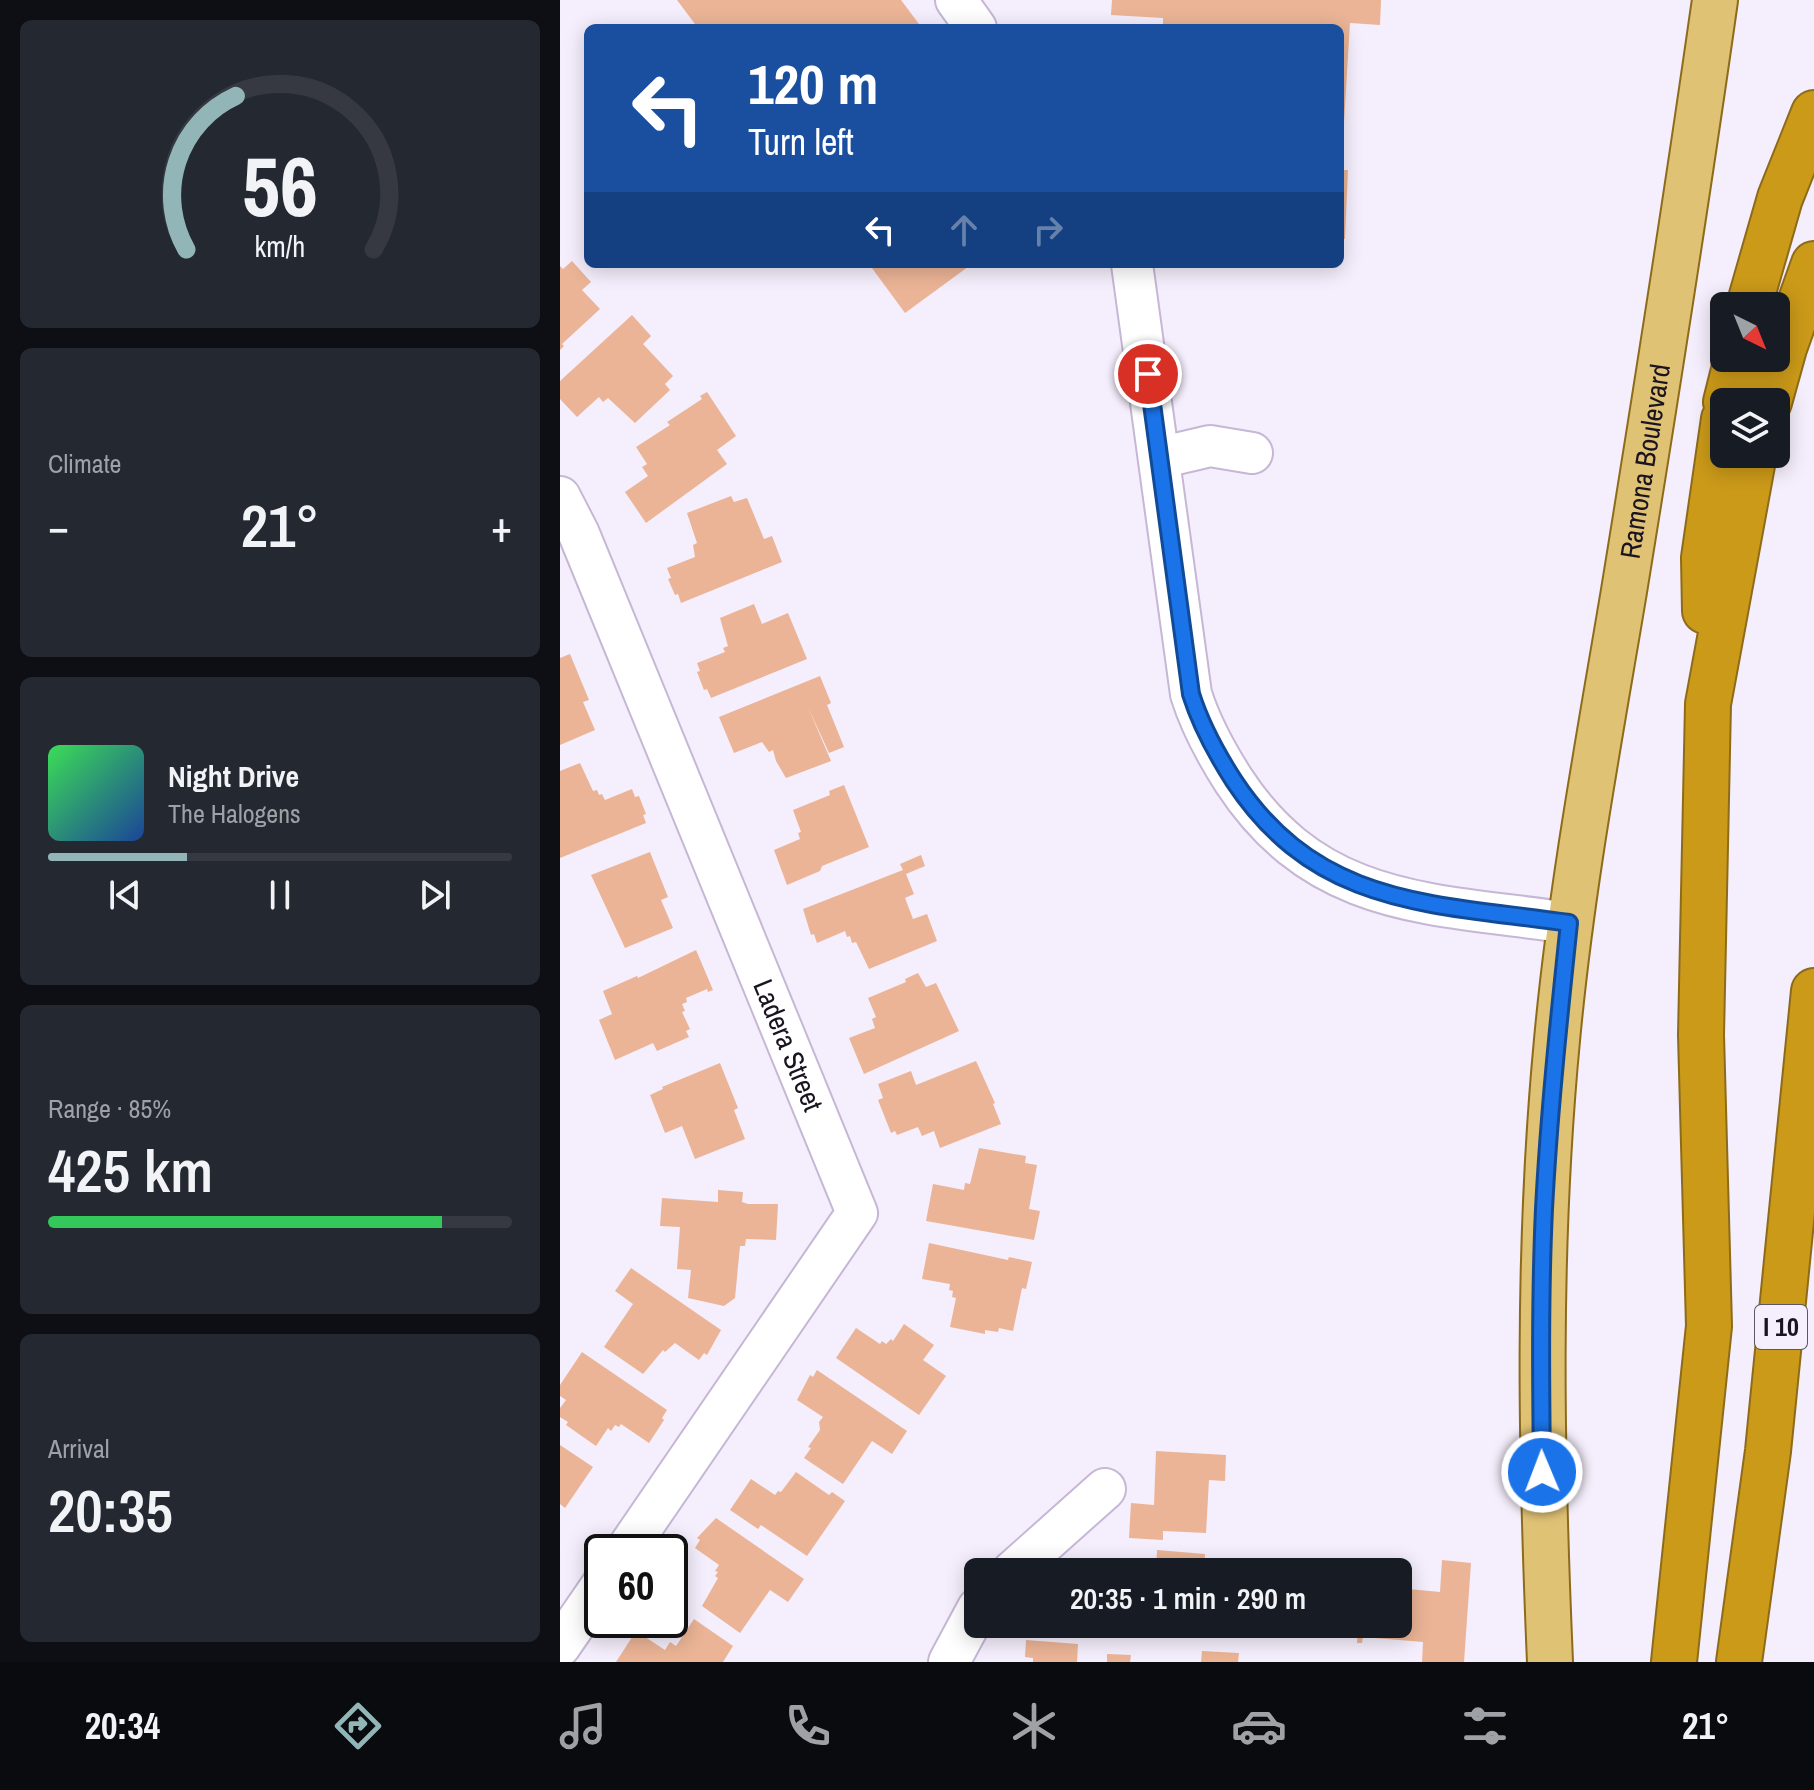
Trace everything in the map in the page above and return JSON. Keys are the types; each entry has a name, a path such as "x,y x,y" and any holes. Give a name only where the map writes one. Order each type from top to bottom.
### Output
{"highway":[{"path":"1753,292 1780,198 1814,113"},
{"path":"1773,388 1814,264"},
{"path":"1674,1662 1709,1326 1701,1035 1708,704 1704,558 1717,468"},
{"path":"1708,704 1751,468"},
{"name":"I 10","path":"1739,1662 1770,1437 1814,991"}],"main road":[{"name":"Ramona Boulevard","path":"1550,1662 1542,1472 1541,1292 1548,1137 1569,923 1655,405 1715,0"}],"street":[{"path":"956,0 973,24"},
{"path":"1133,268 1191,694 1214,749 1250,805 1273,831 1316,865 1362,887 1416,901 1569,923"},
{"path":"1159,458 1210,446 1252,453"},
{"name":"Ladera Street","path":"560,497 585,549 857,1213 637,1534"},
{"path":"1028,1558 1105,1489"},
{"path":"560,1646 584,1611"},
{"path":"949,1662 964,1634"}],"building":[{"path":"677,0 901,0 919,24 695,24"},
{"path":"1112,0 1381,0 1380,25 1350,23 1344,123 1344,24 1163,24 1163,18 1111,15"},
{"path":"1344,170 1348,170 1345,239"},
{"path":"572,261 591,282 582,290 600,309 562,344 564,346 560,350 560,266 563,269"},
{"path":"872,268 967,268 905,313"},
{"path":"632,315 651,336 643,344 673,376 665,384 670,390 635,423 608,398 603,402 599,397 577,417 560,399 560,381"},
{"path":"707,392 736,436 717,450 727,464 646,523 625,492 648,476 642,467 647,464 636,447 670,425 667,422 702,399 700,396"},
{"path":"731,496 734,502 747,498 764,539 772,536 782,562 681,603 668,579 671,578 667,568 695,557 693,545 697,543 687,513"},
{"path":"754,604 762,624 788,613 807,659 711,698 707,689 704,690 697,663 725,652 723,648 728,646 720,618"},
{"path":"570,654 589,700 583,702 595,730 560,745 560,658"},
{"path":"820,676 831,703 827,705 844,747 829,753 808,707 831,761 786,778 773,750 769,752 762,742 734,753 719,717"},
{"path":"580,763 593,791 597,790 605,800 632,789 635,797 639,796 646,823 560,858 560,771"},
{"path":"844,785 869,847 822,866 820,871 787,885 774,850 800,839 798,833 801,832 793,810 830,795 829,791"},
{"path":"650,852 668,897 661,900 673,928 625,948 591,875"},
{"path":"921,855 925,866 906,874 914,894 905,898 913,919 927,914 937,941 869,969 856,942 852,943 845,931 817,943 814,934 811,935 803,909 903,870 900,864"},
{"path":"696,950 713,990 708,992 707,989 686,998 687,1002 682,1004 685,1011 682,1012 690,1029 686,1031 689,1037 657,1051 653,1043 615,1060 599,1020 612,1014 603,991"},
{"path":"918,973 926,987 936,983 959,1031 864,1074 849,1038 875,1028 872,1019 876,1017 868,998 906,982 905,979"},
{"path":"976,1061 1001,1124 940,1148 934,1131 922,1136 918,1127 897,1135 895,1131 891,1133 878,1100 883,1098 878,1084 911,1071 916,1085"},
{"path":"720,1063 738,1108 734,1110 745,1139 695,1159 682,1126 665,1133 650,1095"},
{"path":"979,1148 1026,1156 1025,1163 1037,1165 1029,1209 1040,1211 1034,1240 926,1221 933,1184 964,1190 965,1183 970,1184"},
{"path":"718,1190 743,1192 742,1202 748,1204 778,1204 776,1240 746,1239 745,1246 740,1246 735,1298 724,1306 688,1298 691,1270 677,1269 680,1227 660,1226 662,1198 718,1202"},
{"path":"929,1243 1032,1262 1026,1289 1022,1288 1013,1331 999,1328 998,1332 985,1330 985,1334 950,1327 956,1298 949,1290 950,1284 922,1279"},
{"path":"631,1268 721,1330 707,1355 704,1353 699,1360 675,1343 665,1352 663,1350 643,1374 604,1347 633,1304 615,1291"},
{"path":"904,1324 934,1345 923,1360 946,1376 919,1415 836,1358 856,1328 880,1344 882,1341 886,1344 891,1339 893,1341"},
{"path":"582,1352 667,1410 649,1443 621,1424 619,1427 615,1425 611,1431 608,1428 596,1446 566,1425 568,1422 560,1417 560,1408 566,1400 560,1396 560,1385"},
{"path":"817,1370 907,1431 892,1454 872,1441 843,1484 804,1458 820,1430 819,1422 823,1417 797,1400 810,1375 813,1377"},
{"path":"560,1445 593,1467 565,1508 560,1504"},
{"path":"1156,1451 1226,1455 1225,1481 1209,1480 1206,1533 1163,1531 1163,1540 1129,1538 1131,1503 1154,1505"},
{"path":"796,1472 829,1495 832,1492 845,1501 807,1556 761,1525 758,1529 730,1510 751,1479 775,1495 781,1492"},
{"path":"716,1518 804,1579 788,1602 770,1590 740,1633 702,1606 718,1578 715,1571 719,1565 695,1548 700,1540 697,1538"},
{"path":"1157,1550 1205,1554 1205,1558 1157,1558"},
{"path":"1442,1560 1471,1563 1464,1662 1422,1662 1423,1642 1375,1638 1412,1638 1412,1589 1440,1592"},
{"path":"694,1619 733,1646 723,1662 616,1662 631,1638 647,1638 665,1650 670,1642 676,1646 681,1638 688,1638 688,1628"},
{"path":"1026,1640 1078,1644 1077,1662 1033,1662 1033,1658 1025,1657"},
{"path":"1202,1651 1239,1653 1238,1662 1201,1662"},
{"path":"1107,1654 1131,1655 1130,1662 1107,1662"}],"route":[{"path":"1148,374 1191,694 1214,749 1250,805 1294,849 1316,865 1362,887 1416,901 1569,923 1544,1209 1542,1472"}]}
